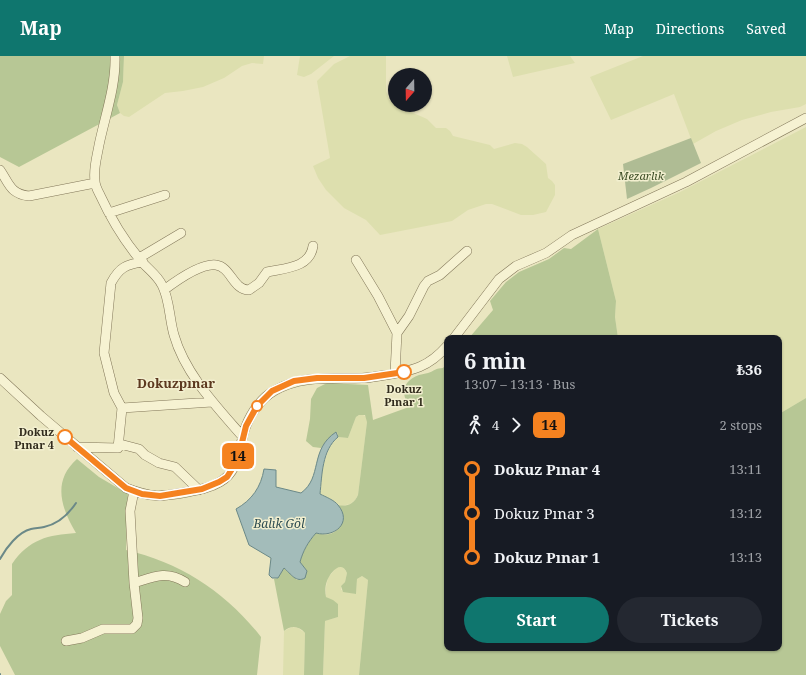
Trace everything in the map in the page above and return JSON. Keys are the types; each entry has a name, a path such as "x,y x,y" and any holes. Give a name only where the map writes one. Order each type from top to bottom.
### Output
{"street":[{"path":"116,56 116,68 94,172 95,183 123,238 141,260 154,272 164,290 174,335 189,370 212,402 243,437"},
{"path":"456,335 499,279 516,266 546,253 572,235 686,182 806,118"},
{"path":"0,170 11,188 22,196 29,196 95,183"},
{"path":"109,213 165,195"},
{"path":"77,447 118,448 120,444 122,408 114,394 104,353 111,283 115,274 123,267 141,260 181,233"},
{"path":"164,290 193,271 214,264 221,266 241,288 249,290 259,284 267,272 297,265 306,260 312,252 313,246"},
{"path":"397,333 409,316 428,281 440,275 467,251"},
{"path":"356,260 378,296 397,333 395,373"},
{"path":"0,378 41,416 126,488 142,494 160,496 199,490 227,477 238,459 246,426 257,406 272,391 294,381 317,378 364,378 412,371 429,363 444,349"},
{"path":"122,408 212,402"},
{"path":"120,444 139,449 145,455 159,463 175,467 199,490"},
{"path":"66,641 82,638 103,629 132,629 135,627 138,618 134,583 130,511 134,491"},
{"path":"134,583 160,575 169,575 185,582"}],"green space":[{"path":"0,56 124,56 123,82 117,105 120,113 19,167 0,157"},
{"path":"124,56 264,56 263,64 252,63 242,66 224,78 203,87 165,93 129,117 120,113 117,105 123,82"},
{"path":"300,56 334,56 311,74 304,77 297,75"},
{"path":"350,56 386,56 386,91 388,96 388,112 411,112 427,119 436,128 446,128 453,136 490,145 494,149 515,143 522,144 527,147 546,164 548,178 555,185 555,195 546,212 533,215 521,215 492,204 486,204 468,210 452,221 380,235 366,220 344,208 326,190 318,178 313,166 330,158 317,81 334,64"},
{"path":"507,56 570,56 575,63 513,77"},
{"path":"643,56 806,56 806,104 800,107 771,112 742,120 716,131 693,144 674,94 611,120 590,77"},
{"path":"806,127 806,398 782,412 782,335 618,335 615,317 616,301 598,229 680,192"},
{"name":"Mezarlık","path":"691,138 701,163 627,199 623,164"},
{"path":"598,229 616,301 615,317 618,335 472,335 493,310 490,301 506,282 519,272 549,259 564,248 571,249"},
{"path":"444,367 444,651 782,651 782,412 806,398 806,675 359,675 368,580 362,576 357,579 356,594 343,592 341,586 345,582 347,573 345,569 339,567 333,571 328,578 325,591 326,597 338,604 338,617 325,621 323,675 304,675 305,633 295,627 284,631 274,579 278,578 284,568 297,580 307,571 300,562 304,550 316,533 330,534 337,530 341,518 338,505 344,506 350,504 358,495 367,422 365,415 359,415 356,417 348,438 338,437 337,432 327,440 321,448 313,447 306,441 310,419 311,399 317,388 327,383 368,385 373,420 409,407 404,393 406,384 419,375"},
{"path":"361,414 367,417 367,422 358,495 350,504 341,506 320,494 323,465 332,442 338,437 348,438 356,417"},
{"path":"77,459 99,477 128,494 126,550 184,571 217,593 233,606 261,637 257,675 15,675 0,646 0,614 6,601 12,595 12,564 25,549 40,540 57,535 76,533 66,514 63,504 62,485 64,476 69,467"},
{"path":"337,567 343,567 347,573 345,582 341,586 341,590 356,594 357,579 362,576 368,580 359,675 323,675 325,621 338,617 338,604 326,597 326,587 328,578"},
{"path":"292,627 298,628 305,633 304,675 283,675 284,631"}],"water":[{"name":"Balık Göl","path":"336,432 338,437 329,449 324,463 320,494 338,505 342,512 342,523 335,531 323,534 316,533 304,550 300,562 307,571 305,578 296,579 284,568 278,578 272,578 269,575 271,558 249,545 236,509 247,501 255,492 261,482 264,469 276,470 276,487 301,493 308,487 312,479 322,447"}],"waterway":[{"path":"0,559 9,545 22,533 31,529 49,526 66,515 76,503"}],"bus line":[{"name":"14","path":"65,437 126,488 142,494 160,496 178,494 202,489 227,477 238,459 246,426 257,406 272,391 294,381 317,378 364,378 404,372"}],"place":[{"name":"Dokuz Pınar 1","path":"404,372"},
{"name":"Dokuz Pınar 4","path":"65,437"}],"district":[{"name":"Dokuzpınar","path":"176,383"}]}
